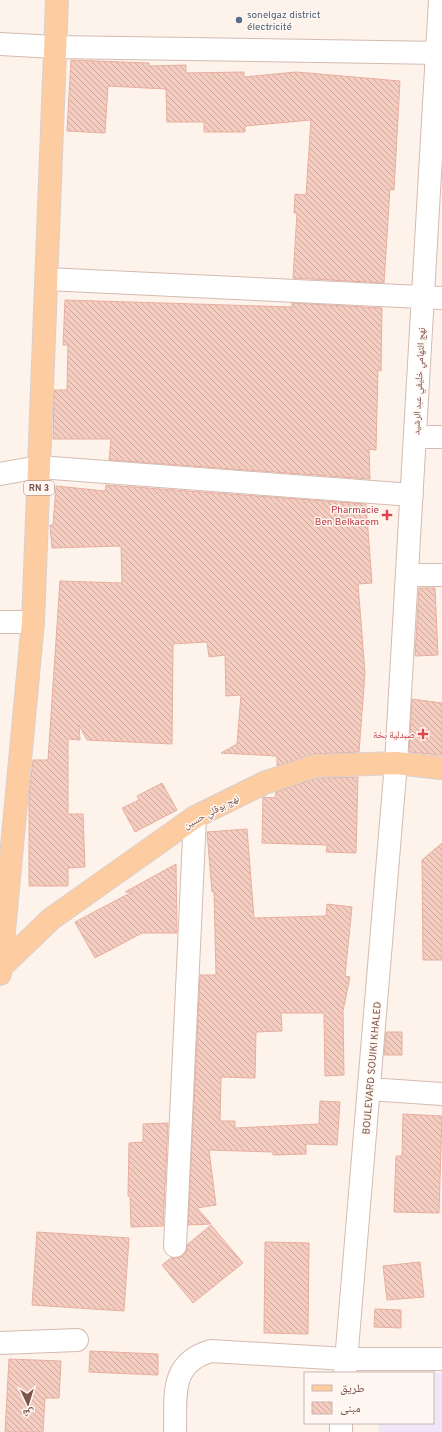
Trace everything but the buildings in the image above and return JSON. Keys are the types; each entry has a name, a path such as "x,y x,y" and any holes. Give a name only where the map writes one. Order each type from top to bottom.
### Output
{"main road":[{"name":"RN 3","path":"0,974 33,622 57,0"},
{"name":"نهج بوڨلي حسين","path":"0,968 51,919 195,817 264,783 315,766 396,763 442,768"}],"street":[{"name":"نهج التهامي خليفي عبد الرشيد","path":"396,763 415,437 433,298 440,53 440,0"},
{"path":"0,44 55,48 440,53"},
{"path":"47,279 433,298"},
{"path":"415,437 442,437"},
{"path":"0,474 39,467 412,495"},
{"path":"407,575 442,575"},
{"path":"0,622 33,622"},
{"name":"BOULEVARD SOUIKI KHALED","path":"345,1366 396,763"},
{"path":"175,1246 195,817"},
{"path":"369,1089 442,1094"},
{"path":"0,1343 77,1340"},
{"path":"174,1432 178,1378 190,1359 211,1351 222,1351 345,1366 442,1359"}],"shaded area":[{"path":"434,1373 442,1373 442,1432 379,1432 379,1424 434,1424"}],"place":[{"name":"sonelgaz district électricité","path":"239,20"},
{"name":"Pharmacie Ben Belkacem","path":"387,515"},
{"name":"صبدلية بخة","path":"423,734"}]}
